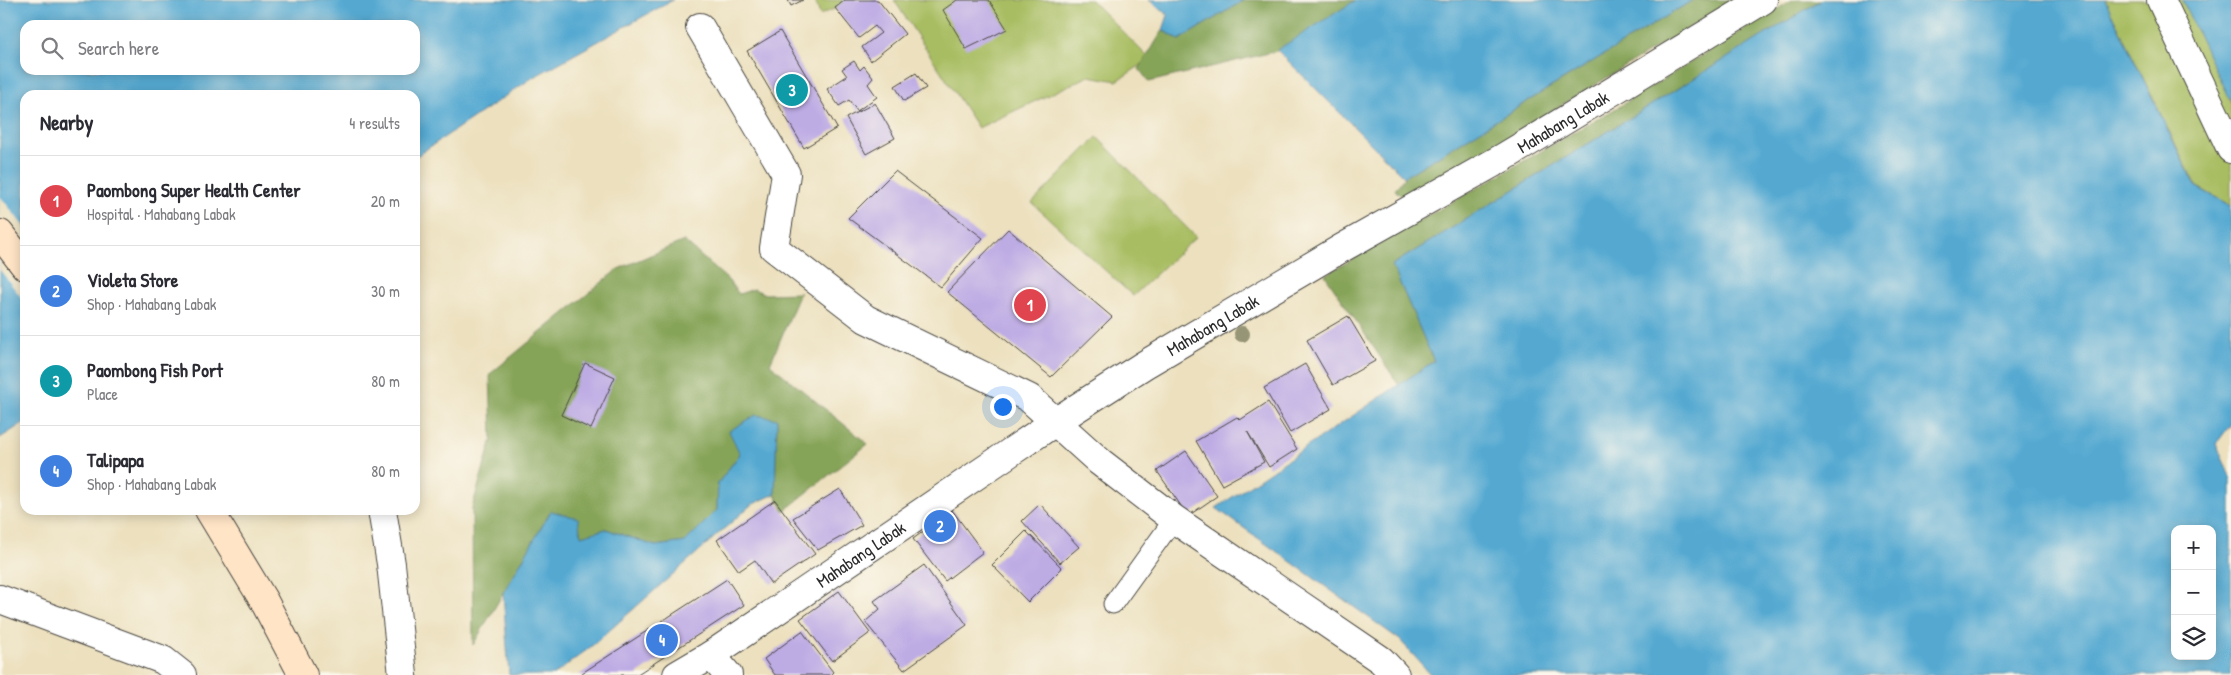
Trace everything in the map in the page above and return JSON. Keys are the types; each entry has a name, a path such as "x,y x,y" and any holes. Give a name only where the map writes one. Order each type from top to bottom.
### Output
{"main road":[{"path":"0,234 20,260"},
{"path":"211,515 264,600 303,675"}],"street":[{"name":"Mahabang Labak","path":"677,675 719,665 1055,422 1168,350 1342,248 1504,158 1764,0"},
{"path":"2161,0 2231,149"},
{"path":"700,27 786,174 774,248 866,319 1029,398 1100,462 1174,518 1381,660 1394,675"},
{"path":"383,515 391,564 403,675"},
{"path":"0,599 163,660 182,675"}],"lane":[{"path":"1113,604 1174,518"}],"green space":[{"path":"815,0 855,0 820,15"},
{"path":"894,0 1091,0 1150,59 1117,81 1089,76 978,128"},
{"path":"1244,0 1357,0 1277,51 1149,82 1139,69 1163,30 1179,40"},
{"path":"1693,0 1735,0 1405,200 1395,190 1404,177"},
{"path":"1792,0 1821,0 1392,265 1434,361 1399,385 1325,275 1620,106"},
{"path":"2105,0 2182,0 2231,103 2231,206 2196,186"},
{"path":"1097,137 1196,237 1133,296 1032,203"},
{"path":"684,241 728,280 739,294 754,289 765,294 800,293 770,364 868,444 784,511 775,494 777,419 740,454 718,483 717,510 685,542 655,546 606,529 581,536 551,511 473,645 472,508 492,439 490,374 618,269"}],"water":[{"path":"0,0 673,0 532,78 420,154 420,90 20,90 20,425 0,438"},
{"path":"1149,0 1244,0 1179,40 1163,30 1168,15"},
{"path":"1356,0 1693,0 1404,177 1277,50"},
{"path":"1821,0 2105,0 2195,186 2231,206 2231,424 2216,444 2231,478 2231,675 1431,675 1400,640 1216,508 1434,361 1392,265"},
{"path":"2182,0 2231,0 2231,103"},
{"path":"756,415 777,419 775,494 751,505 593,645 554,675 509,675 503,593 551,511 578,518 581,536 606,529 655,546 685,542 717,510 718,483 740,454 729,431"}],"pier":[{"path":"0,196 20,222 20,296 0,270"}],"building":[{"path":"788,0 803,0 791,6"},
{"path":"845,0 878,0 905,34 871,61 862,47 881,33 875,26 859,38 835,8"},
{"path":"957,0 989,0 1007,29 966,49 943,10"},
{"path":"780,31 837,128 804,148 747,51"},
{"path":"854,61 860,70 864,66 873,78 868,84 877,97 857,111 849,100 839,106 827,89 847,76 842,69"},
{"path":"916,73 926,88 904,101 895,86"},
{"path":"875,103 895,138 866,154 846,118"},
{"path":"895,171 983,238 941,287 848,218"},
{"path":"1008,229 1112,317 1051,377 947,292"},
{"path":"1348,316 1375,361 1333,385 1307,340"},
{"path":"585,363 615,377 591,429 561,415"},
{"path":"1305,364 1331,409 1290,433 1264,388"},
{"path":"1268,402 1297,449 1269,467 1247,431 1264,462 1222,485 1196,441 1237,417 1240,420"},
{"path":"1186,451 1217,496 1188,516 1157,471"},
{"path":"840,489 862,525 818,550 793,518"},
{"path":"775,500 815,554 771,584 755,560 739,571 717,540"},
{"path":"1040,504 1079,547 1060,563 1022,521"},
{"path":"952,510 983,552 945,581 913,539"},
{"path":"1026,531 1062,568 1028,602 992,565"},
{"path":"924,565 967,625 904,670 865,622 880,609 874,601"},
{"path":"727,579 744,605 636,675 579,675"},
{"path":"839,591 870,633 832,661 800,619"},
{"path":"802,631 833,672 830,675 775,675 764,659"}],"place":[{"name":"Paombong Fish Port","path":"792,90"},
{"name":"Paombong Super Health Center","path":"1030,305"},
{"name":"Violeta Store","path":"940,526"},
{"name":"Talipapa","path":"662,640"}]}
